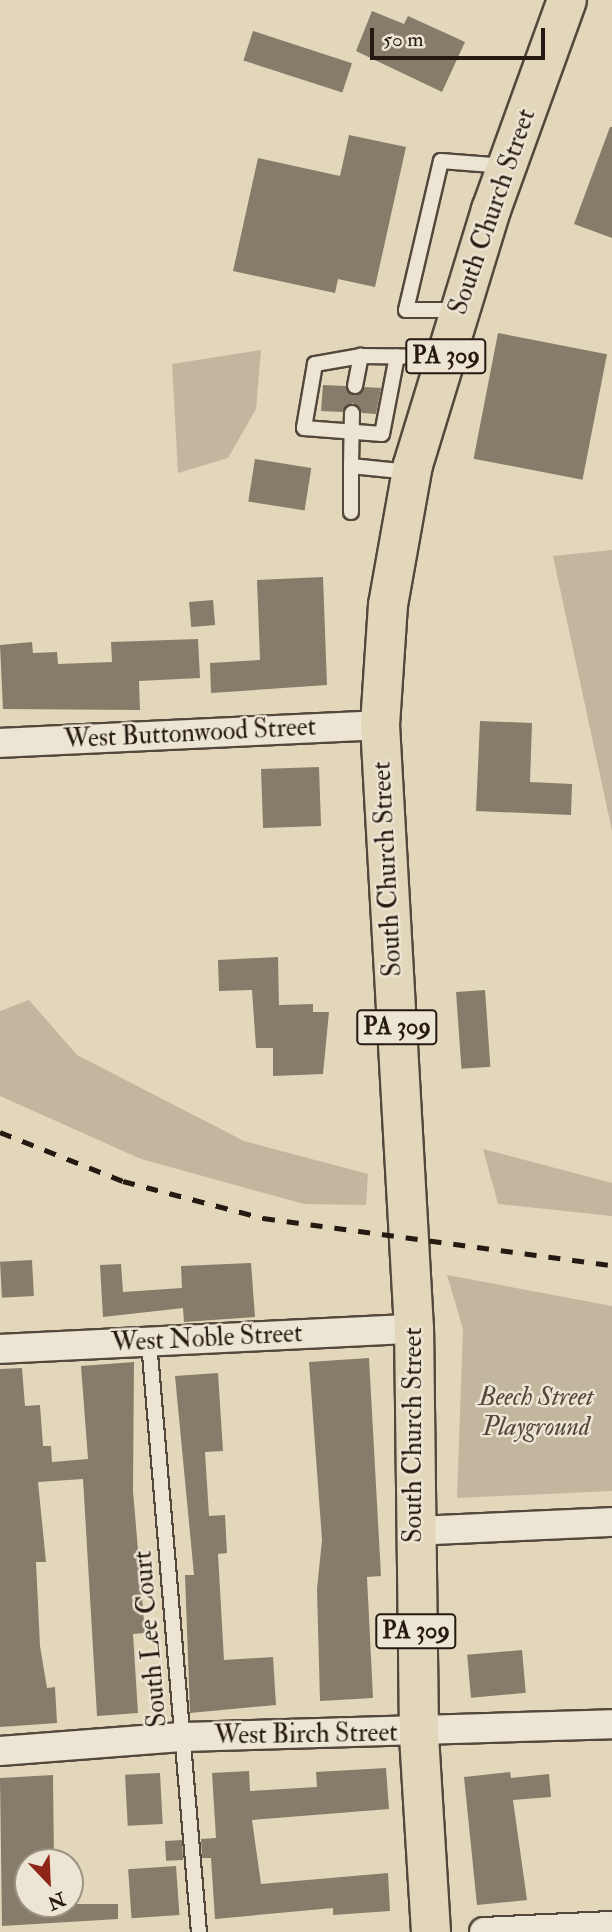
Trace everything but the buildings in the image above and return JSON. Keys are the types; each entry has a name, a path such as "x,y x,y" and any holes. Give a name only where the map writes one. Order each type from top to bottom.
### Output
{"highway":[{"name":"South Church Street","path":"430,1932 419,1733 414,1531 414,1329 380,725 388,605 411,472 445,357 507,166 567,0"}],"street":[{"name":"West Buttonwood Street","path":"0,743 380,725"},
{"name":"West Noble Street","path":"0,1349 414,1329"},
{"path":"414,1531 612,1522"},
{"name":"West Birch Street","path":"0,1751 184,1737 419,1733 612,1724"},
{"path":"484,1932 612,1926"}],"lane":[{"path":"460,310 406,310 442,161 507,166"},
{"path":"397,356 382,434 304,428 315,364 361,356 397,356 445,357"},
{"path":"355,386 361,356"},
{"path":"351,512 348,432 352,413"},
{"path":"351,466 411,472"},
{"name":"South Lee Court","path":"149,1342 199,1932"}],"green space":[{"path":"261,350 256,409 228,458 178,473 172,364"},
{"path":"612,550 612,831 553,556"},
{"path":"29,1000 77,1055 244,1141 368,1174 366,1205 304,1204 141,1159 0,1096 0,1011"},
{"path":"483,1149 612,1183 612,1216 498,1204"},
{"name":"Beech Street Playground","path":"447,1275 612,1306 612,1491 457,1498 463,1329"}],"railway":[{"path":"0,1132 123,1181 263,1218 612,1265"}]}
